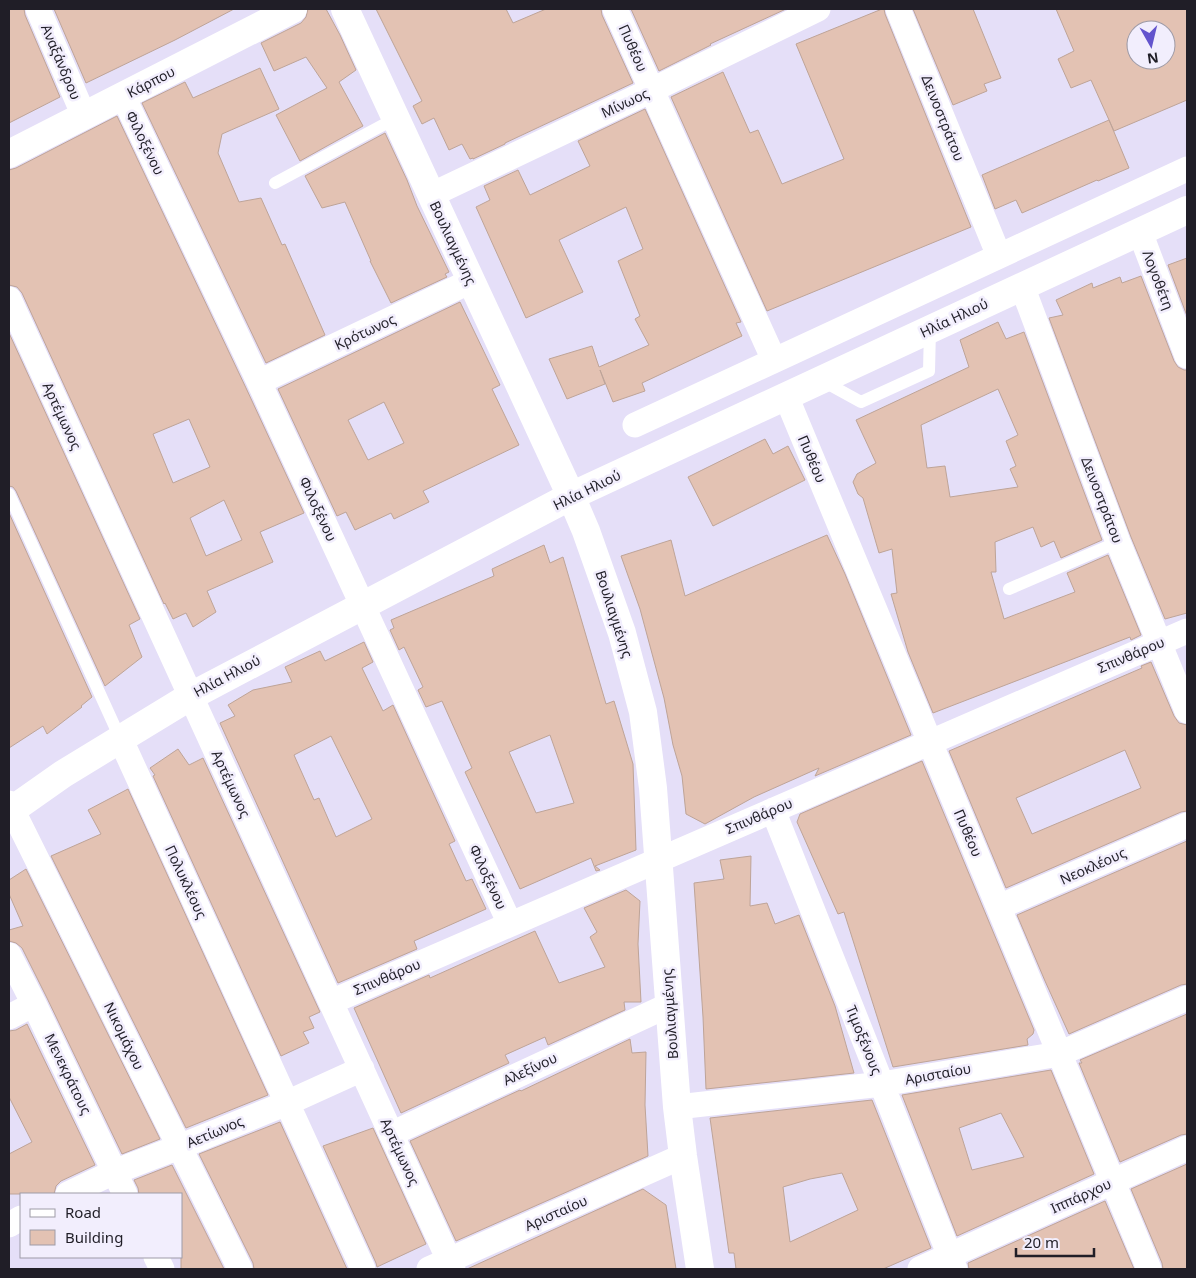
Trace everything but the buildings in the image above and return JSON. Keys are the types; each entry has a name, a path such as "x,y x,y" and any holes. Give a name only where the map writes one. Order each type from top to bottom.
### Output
{"main road":[{"name":"Κάρπου","path":"9,154 293,9"},
{"name":"Βουλιαγμένης","path":"345,9 571,496 586,531 622,633 643,712 653,788 677,1107 700,1269"},
{"name":"Ηλία Ηλιού","path":"10,808 120,738 191,696 571,496 1187,210"}],"street":[{"name":"Αναξάνδρου","path":"38,9 84,116"},
{"name":"Πυθέου","path":"616,9 774,360"},
{"name":"Μίνωος","path":"431,195 818,9"},
{"name":"Δεινοστράτου","path":"898,9 999,256"},
{"name":"Φιλοξένου","path":"123,96 260,382 510,924"},
{"path":"635,425 1187,169"},
{"name":"Λογοθέτη","path":"1140,232 1187,356"},
{"name":"Κρότωνος","path":"260,382 471,281"},
{"name":"Δεινοστράτου","path":"1022,286 1118,542 1187,711"},
{"name":"Αρτέμωνος","path":"9,299 362,1069 391,1134 444,1266"},
{"name":"Πυθέου","path":"786,396 1149,1269"},
{"name":"Σπινθάρου","path":"331,1002 1187,631"},
{"name":"Πολυκλέους","path":"120,738 363,1269"},
{"name":"Νικομάχου","path":"10,808 240,1269"},
{"name":"Τιμοξένους","path":"773,810 953,1262"},
{"name":"Νεοκλέους","path":"999,907 1187,824"},
{"name":"Μενεκράτους","path":"9,955 125,1193"},
{"name":"Αρισταίου","path":"677,1107 882,1084 1059,1054 1187,998"},
{"path":"9,1017 34,1004"},
{"name":"Αλεξίνου","path":"391,1134 669,1005"},
{"name":"Αετίωνος","path":"70,1193 114,1172 179,1147 362,1069"},
{"name":"Ιππάρχου","path":"920,1269 953,1262 1113,1182 1187,1148"},
{"name":"Αρισταίου","path":"444,1266 683,1156"},
{"path":"9,1225 20,1219"}],"lane":[{"path":"275,183 396,118"},
{"path":"821,380 861,402 928,371 930,329"},
{"name":"Πολυκλέους","path":"9,494 120,738"},
{"path":"1009,589 1118,542"}]}
